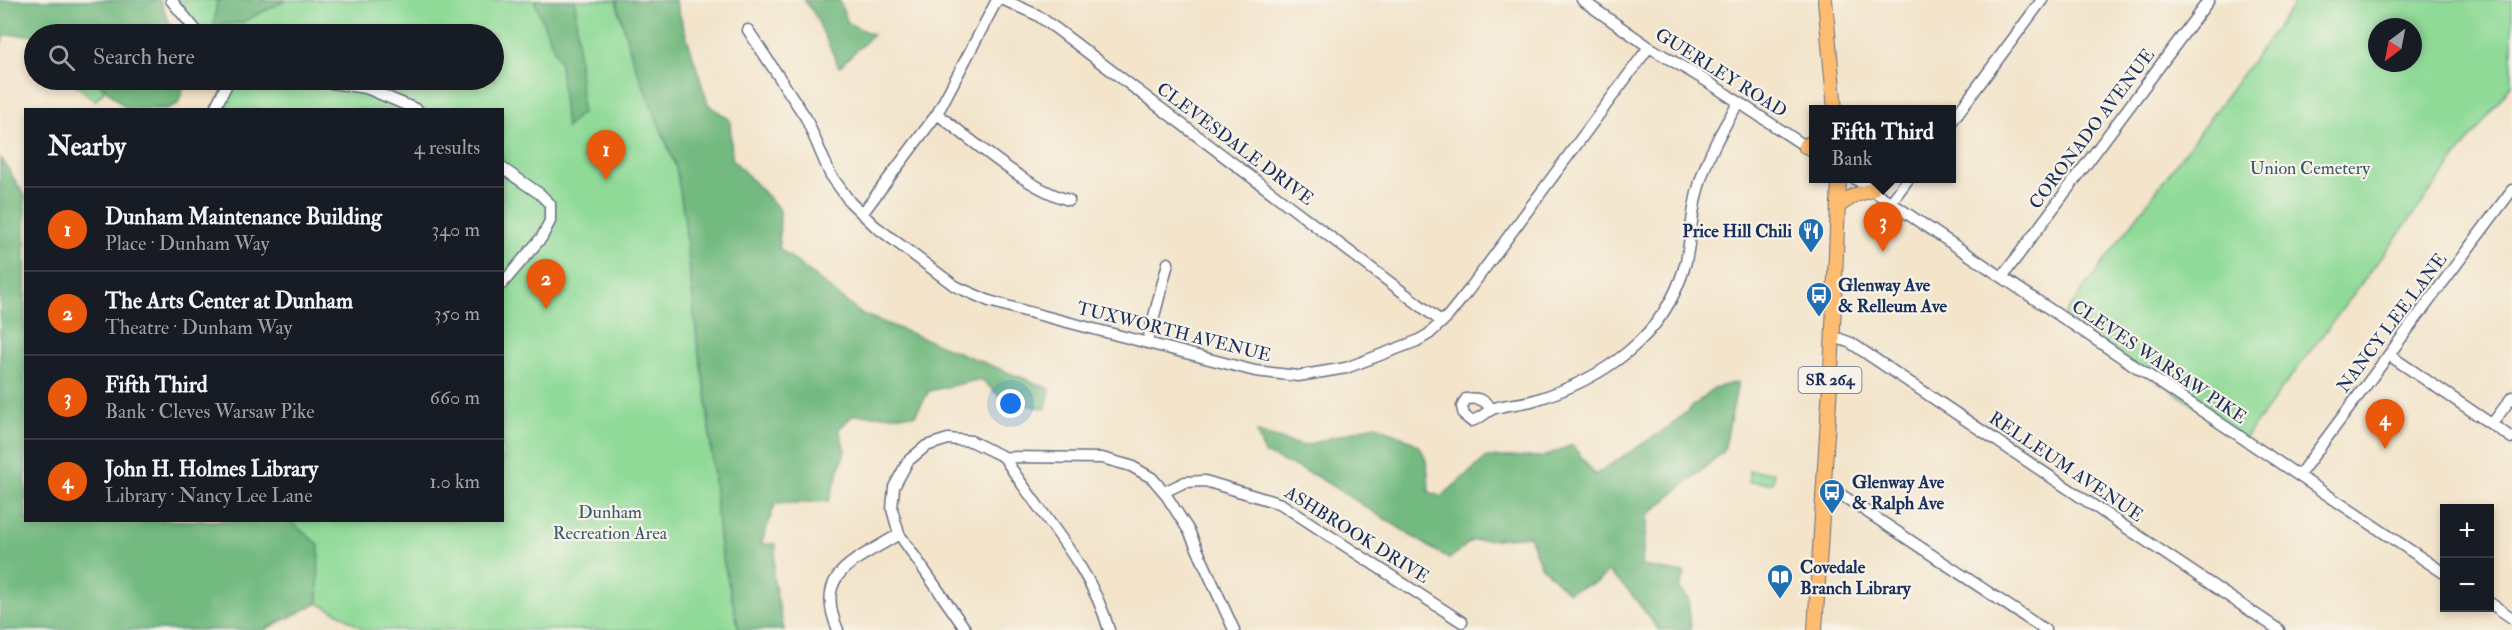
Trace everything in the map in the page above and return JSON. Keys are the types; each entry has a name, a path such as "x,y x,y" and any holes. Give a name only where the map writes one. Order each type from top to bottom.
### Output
{"main road":[{"path":"1825,0 1835,105"},
{"name":"SR 264","path":"1815,630 1839,183"},
{"path":"1838,206 1855,195 1872,190"}],"street":[{"path":"171,0 191,24"},
{"path":"862,214 937,114 997,0"},
{"name":"CLEVESDALE DRIVE","path":"1004,0 1037,15 1058,30 1442,322"},
{"name":"GUERLEY ROAD","path":"1582,0 1649,47 1809,145"},
{"path":"1956,116 2042,0"},
{"name":"CORONADO AVENUE","path":"2002,277 2209,0"},
{"name":"TUXWORTH AVENUE","path":"748,30 806,118 830,174 839,189 862,214 939,275 970,294 1000,304 1255,371 1280,375 1307,375 1346,368 1417,341 1442,322 1487,266 1649,47"},
{"path":"215,108 224,90"},
{"path":"371,90 413,108"},
{"path":"1492,409 1532,400 1581,382 1625,355 1649,332 1668,305 1677,285 1688,252 1697,193 1705,168 1717,140 1739,102"},
{"path":"937,114 1028,181 1046,192 1069,200"},
{"path":"504,169 540,194 550,204 550,221 542,237 504,282"},
{"name":"CLEVES WARSAW PIKE","path":"1862,183 2440,570"},
{"path":"1891,202 1905,183"},
{"name":"NANCY LEE LANE","path":"2299,475 2512,190"},
{"path":"1147,343 1168,263"},
{"name":"RELLEUM AVENUE","path":"1832,336 1851,343 2279,630"},
{"path":"2389,355 2512,438"},
{"path":"2492,424 2512,397"},
{"path":"966,630 899,534 892,509 894,487 901,472 917,453 937,442 956,439 986,447 1004,457 1094,588 1110,630"},
{"path":"1004,457 1091,457 1120,461 1152,478 1164,492 1199,550 1234,630"},
{"name":"ASHBROOK DRIVE","path":"1164,492 1185,482 1204,481 1281,504 1462,622"},
{"path":"1823,489 1840,494 2045,630"},
{"path":"838,630 829,599 837,575 899,534"},
{"path":"2494,606 2512,618"}],"green space":[{"path":"0,0 160,0 169,24 24,24 24,35 5,35 0,45"},
{"name":"Dunham Recreation Area","path":"171,0 616,0 632,57 676,167 684,215 698,348 706,393 720,546 739,630 364,630 318,603 284,522 504,522 504,108 215,108 224,90 504,90 504,24 191,24"},
{"path":"217,0 286,0 241,23 214,24"},
{"path":"534,0 575,0 582,112 566,128 560,64"},
{"path":"616,0 675,0 708,104 730,120 732,159 780,210 779,248 860,313 1050,389 1046,409 1004,400 981,379 929,391 915,415 853,415 839,429 845,451 829,501 775,504 761,544 776,544 773,577 784,630 739,630 720,546 706,393 698,348 684,215 676,167 632,57"},
{"path":"804,0 839,0 848,23 873,35 839,67 814,13"},
{"name":"Union Cemetery","path":"2297,0 2512,0 2512,84 2244,439 2063,317"},
{"path":"82,90 104,90 95,101"},
{"path":"107,90 183,90 178,104 168,108 126,108"},
{"path":"0,157 24,194 24,522 291,522 319,545 318,603 264,630 0,630"},
{"path":"1738,382 1724,451 1648,515 1641,566 1685,573 1679,588 1688,598 1691,630 1659,630 1629,591 1608,572 1597,582 1568,592 1541,566 1529,536 1471,541 1449,559 1318,477 1264,453 1257,432 1303,446 1375,425 1412,441 1418,446 1426,462 1429,492 1441,497 1487,457 1543,457 1572,445 1595,475 1670,426 1714,388"},
{"path":"1749,471 1774,472 1773,483 1749,482"}],"place":[{"name":"Dunham Maintenance Building","path":"606,180"},
{"name":"Fifth Third","path":"1883,252"},
{"name":"Price Hill Chili","path":"1811,254"},
{"name":"The Arts Center at Dunham","path":"546,309"},
{"name":"Glenway Ave & Relleum Ave","path":"1819,318"},
{"name":"John H. Holmes Library","path":"2385,449"},
{"name":"Glenway Ave & Ralph Ave","path":"1832,515"},
{"name":"Covedale Branch Library","path":"1780,600"}]}
